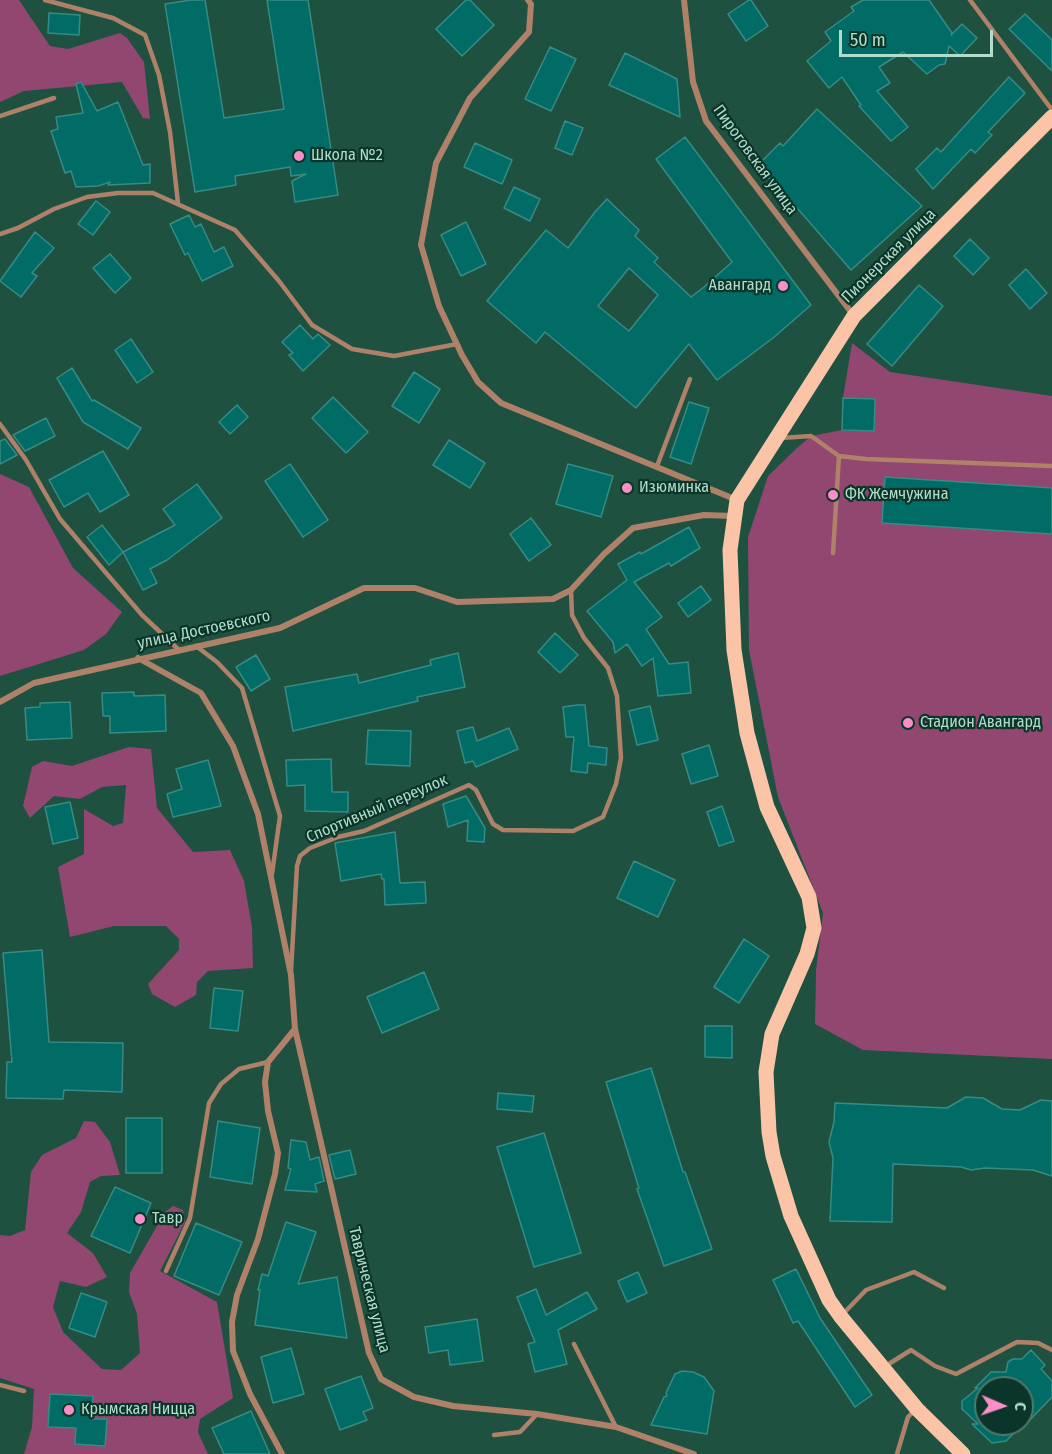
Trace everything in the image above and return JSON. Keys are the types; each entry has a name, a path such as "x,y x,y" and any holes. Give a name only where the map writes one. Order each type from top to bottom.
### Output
{"main road":[{"name":"Пионерская улица","path":"736,508 775,439 854,316 1052,117"},
{"path":"736,508 730,550 735,650 747,734 767,807 809,897 814,928 807,954 772,1035 766,1072 769,1132 773,1156 791,1216 829,1300 917,1409 963,1454"}],"street":[{"name":"Пироговская улица","path":"684,0 693,82 706,121 854,316"},
{"path":"530,1 529,32 470,98 436,163 421,245 439,306 478,382 501,403 657,466 736,508"},
{"name":"улица Достоевского","path":"0,702 34,683 280,628 364,588 415,588 457,603 553,599 571,590 633,528 736,508"},
{"name":"Таврическая улица","path":"138,658 201,693 230,740 258,814 291,975 295,1029 369,1353 381,1379 414,1397 453,1406 537,1414 616,1427 694,1454"},
{"path":"282,1454 250,1394 233,1351 232,1322 237,1295 258,1239 277,1164 278,1153 268,1110 265,1082 268,1062 295,1029"}],"lane":[{"path":"45,0 112,18 146,35 159,75 170,132 178,203"},
{"path":"970,0 1052,110"},
{"path":"0,116 54,98"},
{"path":"0,234 18,228 54,209 87,197 118,193 153,193 235,230 279,281 312,325 352,349 394,356 457,344"},
{"path":"657,466 690,379"},
{"path":"0,424 26,460 60,519 142,615 179,650"},
{"path":"775,439 811,436 839,456 866,459 1052,466"},
{"path":"833,553 839,456"},
{"name":"Спортивный переулок","path":"291,975 297,866 300,856 310,848 338,837 364,831 469,786 476,790 493,824 503,830 573,831 603,817 616,784 621,758 617,696 608,668 584,638 572,615 571,590"},
{"path":"195,646 217,662 242,688 280,816 271,880"},
{"path":"166,1271 190,1218 208,1102 221,1084 239,1069 268,1062"},
{"path":"841,1317 866,1290 914,1272 944,1288"},
{"path":"882,1368 911,1350 934,1366 956,1374 1017,1342 1038,1343 1052,1350"},
{"path":"574,1344 616,1427"},
{"path":"0,1385 24,1391"},
{"path":"897,1454 908,1416 917,1409"},
{"path":"494,1435 520,1432 537,1414"}],"shaded area":[{"path":"0,0 19,0 50,46 68,49 120,33 127,38 144,62 150,119 143,118 122,82 24,91 0,102"},
{"name":"Стадион Авангард","path":"852,343 890,372 1052,396 1052,1059 863,1050 815,1024 816,970 823,913 778,797 749,650 748,537 768,476 811,436 842,430 843,398"},
{"path":"0,474 29,487 73,568 122,612 106,634 84,650 0,676"},
{"path":"129,747 151,749 157,808 193,852 230,850 244,881 252,927 253,968 208,971 197,982 196,995 175,1007 152,994 148,984 179,950 179,939 166,926 114,926 70,937 58,867 84,854 84,809 113,826 123,823 126,785 102,787 80,799 54,796 30,818 23,806 32,767 43,761 72,766"},
{"path":"84,1121 95,1122 110,1142 120,1175 101,1176 90,1182 81,1212 67,1233 93,1253 107,1277 86,1287 60,1281 53,1307 63,1332 102,1369 121,1370 140,1353 137,1314 129,1292 130,1273 165,1212 173,1206 183,1210 185,1222 160,1271 217,1302 233,1398 200,1419 198,1432 208,1454 24,1454 32,1427 34,1389 0,1378 0,1235 10,1236 25,1230 31,1172 42,1155 76,1138"}],"building":[{"path":"205,0 224,118 284,109 267,0 308,0 338,195 295,202 292,181 306,174 291,176 290,167 235,176 236,185 195,192 165,4"},
{"path":"466,0 470,0 494,25 462,56 436,29"},
{"path":"749,0 768,26 746,41 728,14"},
{"path":"863,0 929,0 952,33 951,35 962,24 977,38 960,56 949,46 945,64 939,65 927,74 903,52 879,67 890,83 877,91 908,127 891,141 859,106 861,105 842,77 829,88 807,61 831,41 825,32 854,11 851,7"},
{"path":"49,13 80,15 79,35 48,33"},
{"path":"1025,14 1052,40 1052,71 1009,29"},
{"path":"550,47 576,59 551,111 525,99"},
{"path":"625,53 677,79 680,117 609,85"},
{"path":"1009,77 1025,93 988,132 992,135 975,153 971,149 933,189 916,169 937,148 941,152"},
{"path":"81,82 97,111 118,102 143,165 150,164 150,183 108,185 110,182 98,186 76,187 71,171 65,173 51,131 58,129 56,117 83,113 76,84"},
{"path":"817,109 922,206 851,270 757,166 780,143 783,146"},
{"path":"565,121 583,128 572,155 555,148"},
{"path":"685,137 811,305 773,338 717,380 689,344 636,408 545,332 536,343 487,301 546,230 568,248 607,199 639,230 635,236 658,258 654,262 691,297 704,287 732,262 656,159","holes":["629,268 658,295 629,331 598,306"]},
{"path":"475,143 512,160 502,184 464,167"},
{"path":"514,187 540,199 530,221 504,208"},
{"path":"96,201 110,212 93,235 78,224"},
{"path":"189,215 195,227 201,224 214,252 224,247 233,266 202,281 188,253 185,255 170,224"},
{"path":"466,222 486,264 461,276 441,235"},
{"path":"35,232 54,248 32,273 37,276 21,297 0,281"},
{"path":"970,239 989,258 973,275 954,256"},
{"path":"110,254 131,278 115,293 93,268"},
{"path":"1026,269 1047,293 1030,309 1009,285"},
{"path":"919,285 943,306 892,366 867,344"},
{"path":"300,325 313,339 318,334 330,345 303,371 289,355 293,353 282,342"},
{"path":"131,339 153,372 137,383 115,350"},
{"path":"72,368 92,401 94,400 141,428 128,449 83,422 57,378"},
{"path":"414,372 440,389 419,423 392,406"},
{"path":"333,397 368,432 346,453 312,418"},
{"path":"843,398 875,399 874,431 842,430"},
{"path":"689,402 709,408 691,464 670,457"},
{"path":"237,405 248,417 230,434 219,422"},
{"path":"46,418 55,436 25,451 13,435"},
{"path":"5,439 17,455 0,464 0,441"},
{"path":"449,440 485,463 470,488 433,465"},
{"path":"103,451 129,495 100,512 88,493 64,507 49,480"},
{"path":"290,464 328,520 303,537 265,481"},
{"path":"568,464 613,476 601,517 556,504"},
{"path":"885,477 1052,488 1052,534 882,523"},
{"path":"197,484 222,518 167,560 150,569 157,583 143,590 123,552 175,525 163,509"},
{"path":"531,518 551,545 529,561 510,534"},
{"path":"102,525 123,552 109,565 87,537"},
{"path":"689,527 700,548 671,566 669,563 634,582 662,617 646,629 669,664 688,662 691,693 658,696 653,658 642,666 627,644 615,653 613,642 587,611 627,580 618,564"},
{"path":"701,586 711,600 688,617 678,603"},
{"path":"555,633 578,655 560,673 538,652"},
{"path":"458,653 465,687 417,697 418,701 293,731 285,687 357,674 359,683 431,665 430,660"},
{"path":"256,655 270,679 251,691 236,667"},
{"path":"134,692 134,696 165,695 166,731 110,733 110,716 103,716 102,693"},
{"path":"70,702 72,738 27,740 25,708 40,707 40,703"},
{"path":"585,705 589,746 607,748 606,765 588,763 587,773 571,771 574,737 566,737 563,707"},
{"path":"650,706 658,740 637,745 629,711"},
{"path":"473,727 477,741 509,728 518,749 476,767 473,761 465,763 457,731"},
{"path":"368,730 411,731 410,766 366,764"},
{"path":"709,745 718,776 691,784 682,754"},
{"path":"331,759 332,792 348,792 348,812 305,811 305,785 287,786 286,760"},
{"path":"208,760 221,806 173,817 167,794 182,789 176,769"},
{"path":"466,796 485,828 484,842 467,841 468,820 448,827 443,804"},
{"path":"70,802 78,838 53,844 45,807"},
{"path":"722,806 734,841 719,846 707,812"},
{"path":"395,832 400,883 425,882 426,903 385,905 384,879 381,874 341,881 335,843"},
{"path":"634,861 675,880 658,917 617,898"},
{"path":"744,939 769,956 739,1003 714,987"},
{"path":"42,950 49,1042 123,1043 122,1092 64,1090 63,1099 6,1098 7,1062 12,1062 3,953"},
{"path":"424,972 439,1009 382,1033 367,997"},
{"path":"214,988 243,991 238,1031 210,1028"},
{"path":"705,1026 732,1026 732,1058 705,1057"},
{"path":"651,1068 683,1172 685,1172 712,1249 664,1266 637,1189 639,1188 606,1082"},
{"path":"498,1093 534,1096 532,1112 497,1109"},
{"path":"966,1097 983,1098 1002,1109 1020,1110 1041,1100 1052,1101 1052,1176 1033,1170 985,1168 971,1170 961,1167 893,1164 892,1222 830,1221 833,1158 829,1142 834,1122 835,1103 947,1108"},
{"path":"126,1118 162,1118 162,1173 126,1173"},
{"path":"218,1121 260,1128 252,1184 210,1177"},
{"path":"544,1133 581,1253 534,1267 497,1147"},
{"path":"291,1140 306,1142 310,1160 319,1157 324,1181 315,1184 317,1192 285,1190 291,1169 288,1168"},
{"path":"350,1150 356,1174 335,1179 329,1155"},
{"path":"115,1187 151,1203 130,1253 91,1236"},
{"path":"286,1222 316,1232 298,1284 337,1277 347,1338 255,1325 262,1274 268,1276"},
{"path":"196,1223 242,1242 219,1295 174,1276"},
{"path":"796,1269 820,1318 872,1395 855,1407 798,1321 793,1323 773,1280"},
{"path":"638,1272 647,1293 627,1302 618,1281"},
{"path":"536,1289 546,1315 587,1292 597,1309 558,1330 567,1364 535,1372 528,1344 535,1342 517,1297"},
{"path":"81,1293 107,1302 95,1337 69,1328"},
{"path":"477,1319 483,1361 450,1365 448,1350 429,1353 425,1327"},
{"path":"291,1348 304,1394 273,1403 261,1357"},
{"path":"1031,1350 1045,1365 1041,1369 1052,1381 1052,1397 1034,1416 1034,1376 987,1376 991,1372 1006,1372 1008,1362 1013,1359 1022,1359"},
{"path":"682,1371 693,1372 704,1377 714,1391 707,1434 651,1425 664,1397 667,1396 666,1393 675,1374"},
{"path":"361,1376 373,1408 363,1412 367,1420 340,1430 325,1389"},
{"path":"974,1391 974,1420 962,1409 962,1401"},
{"path":"50,1394 93,1396 92,1419 107,1419 105,1446 75,1444 76,1428 48,1427"},
{"path":"251,1411 270,1454 224,1454 212,1428"},
{"path":"985,1436 1011,1436 1006,1441 992,1443"}],"place":[{"name":"Школа №2","path":"299,156"},
{"name":"Авангард","path":"783,286"},
{"name":"Изюминка","path":"627,488"},
{"name":"ФК Жемчужина","path":"833,495"},
{"name":"Стадион Авангард","path":"908,723"},
{"name":"Тавр","path":"140,1219"},
{"name":"Крымская Ницца","path":"69,1410"}]}
